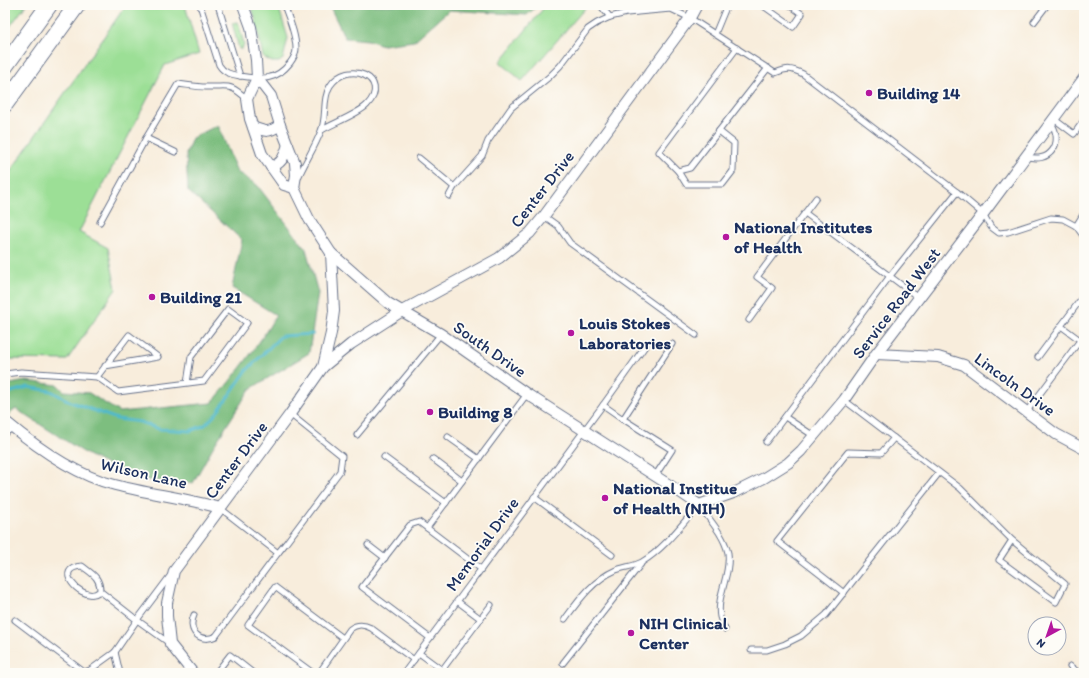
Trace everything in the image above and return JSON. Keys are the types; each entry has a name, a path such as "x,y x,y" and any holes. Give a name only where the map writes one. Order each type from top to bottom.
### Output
{"main road":[{"path":"5,66 49,5"},
{"path":"5,104 77,5"}],"street":[{"path":"243,5 251,27 257,78 247,99"},
{"name":"Center Drive","path":"170,644 167,602 174,571 323,367 351,344 402,311 499,258 530,233 690,18 698,5"},
{"path":"257,78 271,96 280,125 295,163 296,175 294,188"},
{"name":"Service Road West","path":"699,505 736,492 764,478 788,463 814,437 844,400 876,354 1084,78"},
{"name":"South Drive","path":"247,99 250,119 262,154 284,185 294,188 310,219 331,253 372,290 388,303 441,334 527,394 699,505"},
{"path":"253,127 263,131 272,131 280,125"},
{"path":"271,167 280,164 288,145"},
{"name":"Center Drive","path":"323,367 331,333 334,311 331,253"},
{"name":"Lincoln Drive","path":"876,354 938,357 964,365 1056,434 1084,449"},
{"name":"Wilson Lane","path":"8,427 67,466 90,477 114,485 220,508"},
{"path":"170,644 193,673"}],"lane":[{"path":"200,5 219,65 222,70 227,73 240,76 257,78 274,77 288,65 297,51 294,34 284,5"},
{"path":"218,5 240,76"},
{"path":"600,5 610,17"},
{"path":"635,5 636,12"},
{"path":"715,34 727,5"},
{"path":"762,5 793,27 802,14 790,5"},
{"path":"1034,22 1047,5"},
{"path":"449,196 454,187 482,156 488,141 511,108 560,66 588,29 596,23 610,17 627,13 672,10 690,18 775,73 782,70 792,69 803,74 957,192 983,214 991,227 999,233 1008,232 1051,218 1063,219 1076,226 1084,237"},
{"path":"719,131 734,143 733,171 723,184 686,184 678,171 659,152 737,48"},
{"path":"678,171 690,168 768,68"},
{"path":"294,188 322,130 327,94 330,86 336,79 348,72 360,72 367,76 373,82 375,90 374,97 366,106 322,130"},
{"path":"100,222 146,138 178,84 207,87 226,86 236,90 247,99"},
{"path":"1052,121 1074,134 1084,120"},
{"path":"1026,156 1032,159 1039,159 1051,153 1056,142 1057,135 1052,121"},
{"path":"146,138 175,152"},
{"path":"420,158 454,187"},
{"path":"766,442 890,276 957,192"},
{"path":"749,320 772,288 757,277 816,198"},
{"path":"805,213 919,298"},
{"path":"1076,226 1084,213"},
{"path":"544,216 558,226 570,243 696,335"},
{"path":"1038,357 1084,295"},
{"path":"5,374 21,372 97,377 118,392 204,381 247,323 228,309 191,357 187,383"},
{"path":"1061,326 1082,342"},
{"path":"357,434 441,334"},
{"path":"97,377 105,366 129,335 158,357 105,366"},
{"path":"1027,411 1082,342 1084,335"},
{"path":"623,419 672,344"},
{"name":"Memorial Drive","path":"404,673 646,345"},
{"path":"427,528 527,394"},
{"path":"844,400 960,488 1012,540 1065,584 1056,602 999,560 1012,540"},
{"path":"603,405 672,450 656,476"},
{"path":"194,615 192,624 195,633 207,639 216,636 340,471 342,456 290,414"},
{"path":"785,417 814,437"},
{"path":"448,436 479,459"},
{"path":"844,592 776,541 848,452 882,453 894,438"},
{"path":"384,457 446,503"},
{"path":"432,459 462,481"},
{"path":"751,650 767,650 785,644 801,636 826,615 939,473"},
{"path":"534,497 612,555"},
{"path":"563,663 641,563 659,550 699,505 721,536 727,551 729,565 720,605 720,617 724,629"},
{"path":"220,508 278,553"},
{"path":"430,638 362,587 410,525 419,522 481,569"},
{"path":"368,545 385,558"},
{"path":"565,619 584,594 595,583 615,571 641,563"},
{"path":"75,566 82,566 96,577 100,583 100,591 93,595 84,593 69,581 68,575 71,570 75,566"},
{"name":"Center Drive","path":"83,673 90,670 115,652 174,571"},
{"path":"313,673 248,625 275,587 343,638"},
{"path":"100,591 170,644"},
{"path":"457,601 481,619"},
{"path":"419,653 441,672 491,605"},
{"path":"15,620 83,673"},
{"path":"319,673 343,638 350,629 355,626 366,625 372,628 414,660"},
{"path":"115,652 120,673"},
{"path":"216,673 230,655 254,673"},
{"path":"1070,666 1079,673"}],"green space":[{"path":"5,5 26,5 5,33"},
{"path":"126,5 185,5 199,54 165,65 79,232 108,248 116,289 67,360 5,359 5,179"},
{"path":"251,5 278,5 288,38 283,59 279,62 272,62 263,57"},
{"path":"331,5 538,5 527,15 449,10 414,41 383,45 368,40 345,38 331,9"},
{"path":"546,5 583,5 586,7 522,81 500,62"},
{"path":"238,22 244,44 242,49 239,49 232,23"},
{"path":"218,125 237,172 257,185 306,249 318,293 309,353 250,389 213,447 193,483 134,479 88,455 16,409 5,417 5,385 26,381 58,385 64,391 89,393 119,412 212,403 254,350 276,315 232,288 242,240 188,191 186,154 192,138"}],"waterway":[{"path":"5,397 11,392 28,387 51,391 71,402 117,419 140,422 159,429 190,431 205,425 216,414 247,370 281,336 313,334"}],"place":[{"name":"Building 14","path":"869,93"},
{"name":"National Institutes of Health","path":"726,237"},
{"name":"Building 21","path":"152,297"},
{"name":"Louis Stokes Laboratories","path":"571,333"},
{"name":"Building 8","path":"430,412"},
{"name":"National Institue of Health (NIH)","path":"605,498"},
{"name":"NIH Clinical Center","path":"631,633"}]}
